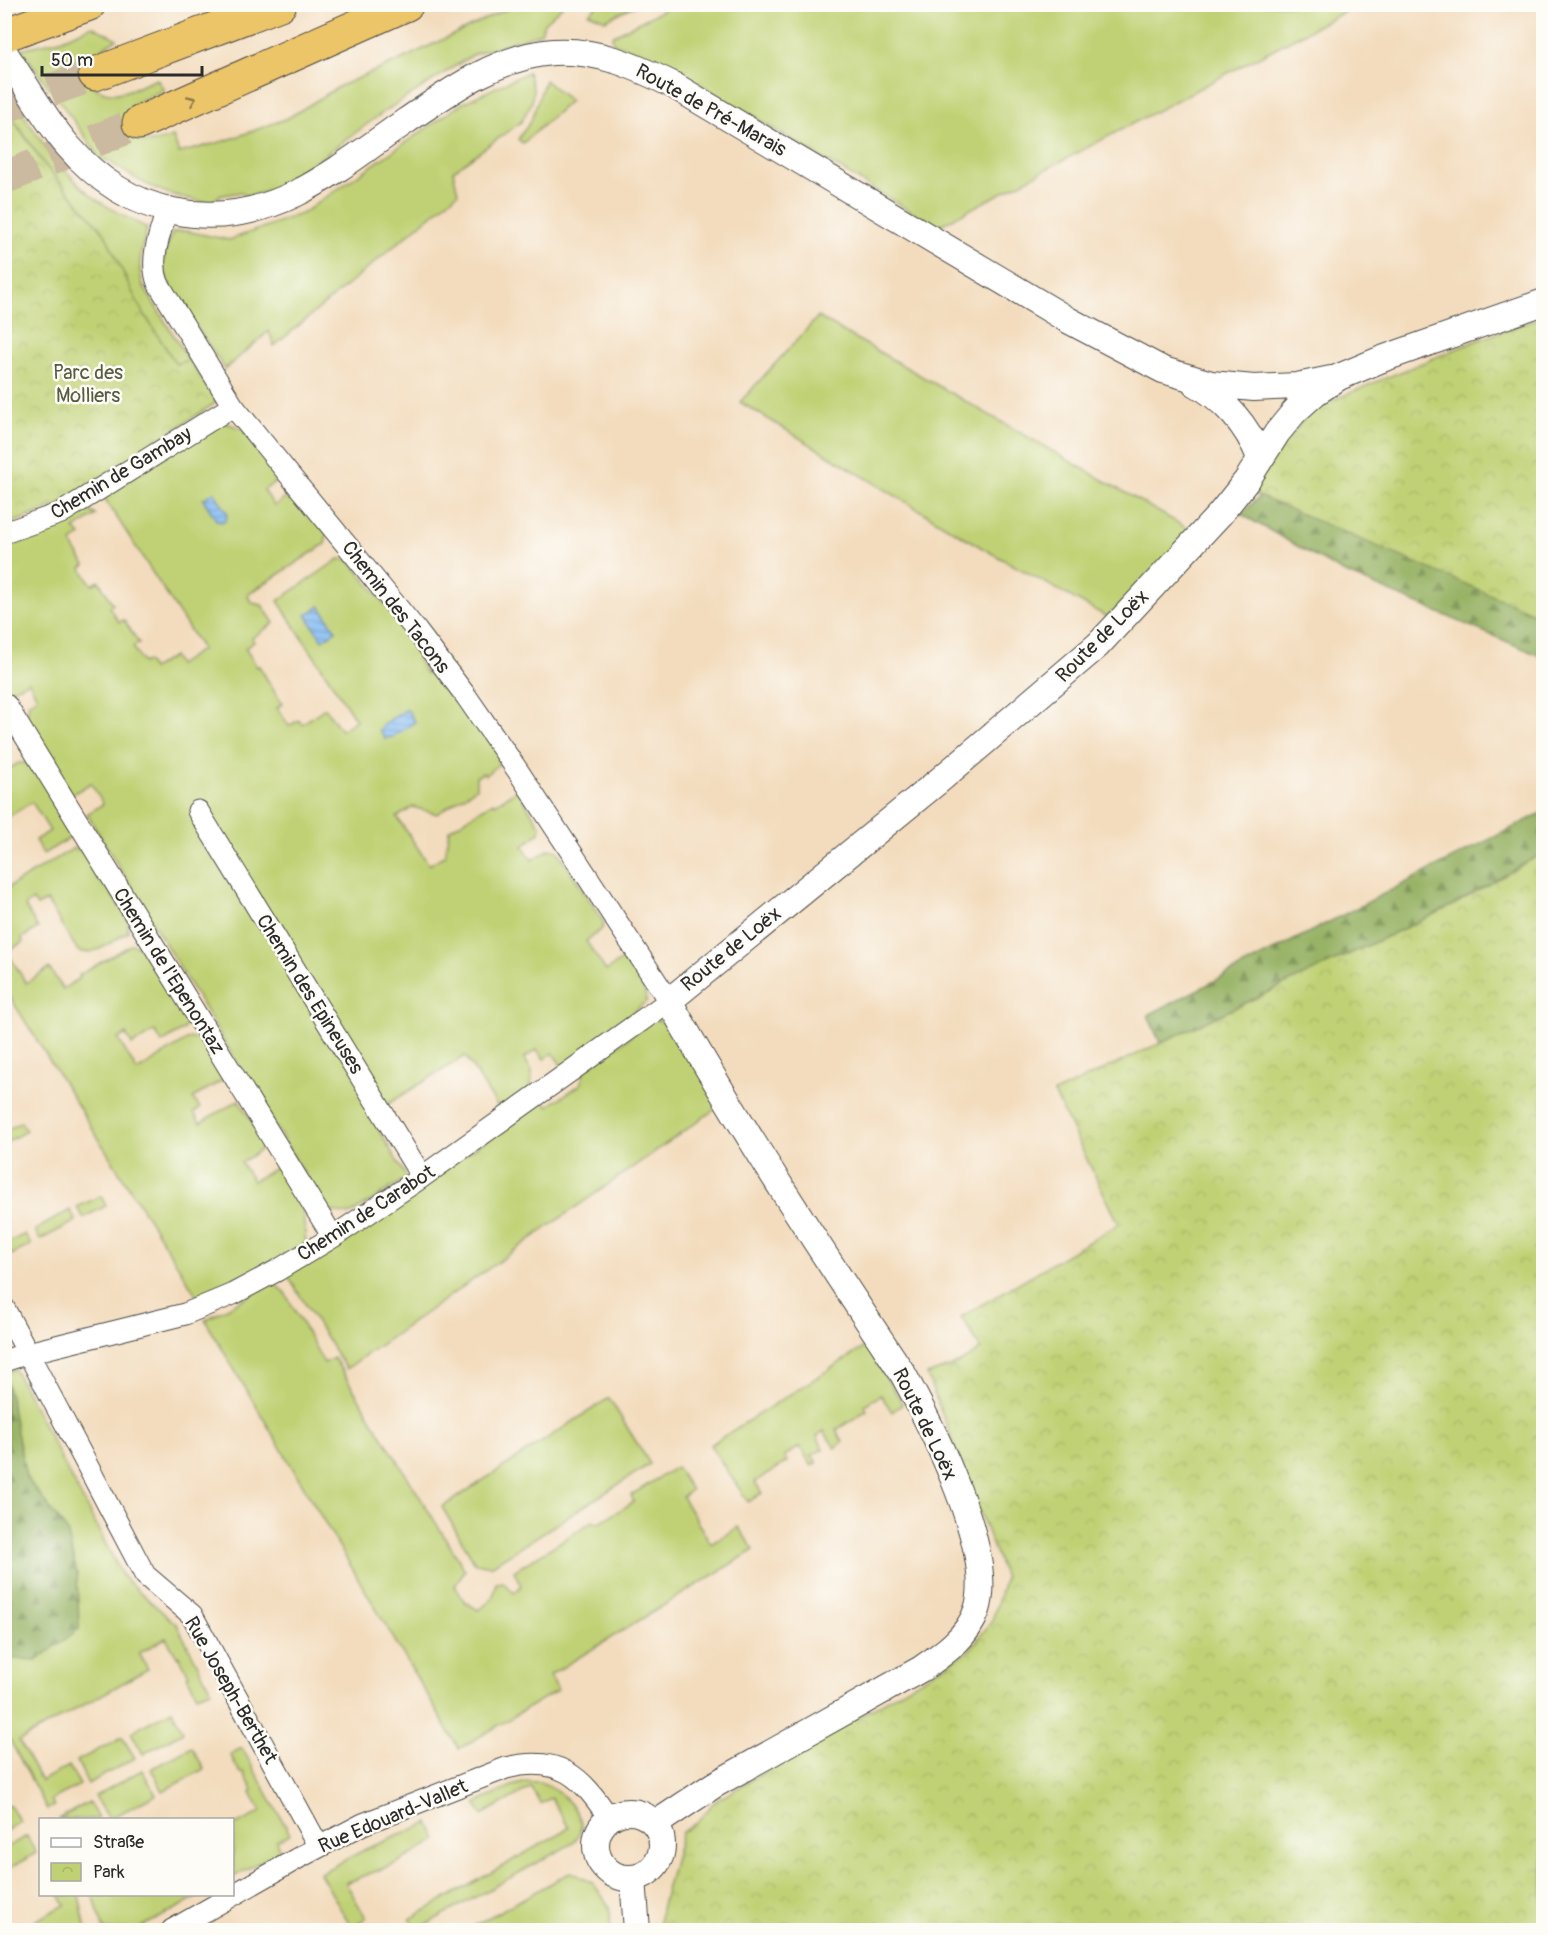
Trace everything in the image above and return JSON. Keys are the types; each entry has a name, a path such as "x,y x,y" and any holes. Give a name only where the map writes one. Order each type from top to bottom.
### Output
{"highway":[{"path":"4,12 26,4"},
{"path":"4,36 88,4"},
{"path":"95,74 280,4"},
{"path":"139,123 407,4"}],"street":[{"name":"Route de Pré-Marais","path":"4,52 66,144 98,177 134,199 167,210 209,215 260,208 298,192 432,103 490,69 512,61 552,52 600,56 630,64 674,85 1068,320 1132,356 1186,378"},
{"name":"Chemin des Tacons","path":"167,210 153,262 154,272 158,283 233,406 416,630 466,696 669,1001"},
{"name":"Route de Loëx","path":"655,1824 714,1785 835,1715 921,1669 943,1654 969,1627 976,1612 982,1584 981,1568 970,1524 943,1455 920,1405 903,1374 784,1192 669,1001 941,779 1098,645 1220,514 1248,480 1260,458 1295,411 1315,393 1339,377 1382,359 1544,302"},
{"path":"1186,378 1211,384 1254,388 1297,386 1339,377"},
{"path":"1186,378 1204,388 1232,413 1254,441 1260,458"},
{"name":"Chemin de Gambay","path":"4,532 61,513 233,406"},
{"name":"Chemin de l'Epenontaz","path":"6,705 333,1237"},
{"name":"Chemin des Epineuses","path":"198,811 422,1177"},
{"name":"Chemin de Carabot","path":"4,1361 185,1314 260,1280 333,1237 422,1177 669,1001"},
{"path":"4,1308 28,1353"},
{"name":"Rue Joseph-Berthet","path":"28,1353 145,1575 192,1615 319,1847"},
{"name":"Rue Edouard-Vallet","path":"234,1895 363,1824 506,1768 530,1764 554,1767 568,1772 584,1785 609,1818"},
{"path":"628,1812 637,1812 647,1816 655,1824 663,1843 662,1854 650,1872 633,1879 622,1878 613,1875 600,1861 596,1843 599,1831 609,1818 628,1812"},
{"path":"633,1879 637,1930"},
{"name":"Rue Edouard-Vallet","path":"172,1930 232,1896"}],"green space":[{"path":"675,4 1357,5 937,227 662,62 613,43 612,36"},
{"path":"515,5 564,5 544,23 541,33 474,54 385,111 314,163 269,191 246,196 241,192 219,196 211,203 156,189 107,160 100,159 21,49 60,40 92,26 117,39 103,48 96,57 91,84 99,90 115,93 131,90 157,79 164,90 137,102 132,111 135,138 149,142 173,137 179,153 228,140 288,118 340,86"},
{"path":"598,5 636,5 605,20 589,13"},
{"path":"528,72 533,89 532,102 521,122 453,171 458,193 274,346 269,331 225,369 166,278 163,269 164,260 173,232 186,231 229,240 303,213 463,103"},
{"path":"545,80 570,101 523,143 518,139 531,121"},
{"path":"4,85 65,171 104,205 147,228 140,264 143,286 189,360 176,365 5,106"},
{"name":"Parc des Molliers","path":"4,106 44,164 104,232 139,306 176,364 189,360 217,402 57,506 4,526"},
{"path":"818,317 1192,531 1111,619 984,549 740,402"},
{"path":"1543,317 1543,617 1247,491 1313,408 1473,342"},
{"path":"220,421 243,429 278,474 277,481 264,490 274,506 287,497 296,497 327,534 325,544 247,595 252,603 262,605 274,623 252,638 254,642 245,648 282,704 277,708 289,726 299,720 302,724 325,708 341,730 356,720 278,601 339,559 349,560 421,649 417,659 426,674 437,667 501,757 498,765 485,775 483,773 476,777 476,788 437,814 413,807 397,817 429,865 445,855 449,830 493,802 495,804 517,790 541,827 540,832 523,846 532,860 550,849 558,851 604,923 602,929 586,941 606,971 622,960 629,960 641,977 647,1001 563,1068 553,1053 544,1059 537,1050 524,1058 532,1071 531,1092 501,1112 465,1056 370,1115 407,1178 349,1215 326,1210 87,814 103,804 91,783 71,795 26,719 29,703 37,697 29,682 9,690 5,682 5,543 85,508 96,515 74,529 81,535 71,543 85,565 81,568 92,585 99,581 113,604 109,607 119,622 124,620 139,643 133,647 143,663 147,661 152,669 173,656 178,665 202,649 103,496"},
{"path":"1260,496 1285,497 1543,612 1543,657 1343,572 1241,514"},
{"path":"19,763 33,763 72,828 70,838 43,854 35,840 50,831 32,802 5,819 5,771"},
{"path":"1543,812 1543,853 1452,906 1160,1043 1148,1015"},
{"path":"74,848 86,853 128,921 128,932 97,950 78,951 47,901 37,906 33,900 25,906 38,928 22,938 23,942 7,952 26,983 49,968 63,989 80,978 79,975 132,944 144,947 188,1020 184,1029 162,1043 155,1031 132,1045 126,1034 118,1039 137,1071 190,1038 201,1041 224,1079 193,1098 200,1108 194,1113 200,1123 239,1100 266,1146 241,1163 253,1181 279,1166 302,1204 306,1243 277,1262 198,1298 5,989 4,890"},
{"path":"1543,853 1543,1930 659,1930 661,1909 682,1832 696,1823 714,1802 968,1652 992,1621 1005,1578 927,1375 960,1363 981,1349 961,1317 1119,1224 1054,1093 1452,906"},
{"path":"653,1020 670,1022 721,1105 346,1369 287,1275 544,1101 548,1106 580,1085 585,1070"},
{"path":"21,1122 26,1131 5,1143 5,1131"},
{"path":"101,1196 106,1206 83,1218 77,1207"},
{"path":"70,1210 76,1221 40,1240 35,1230"},
{"path":"25,1234 31,1245 11,1255 5,1244"},
{"path":"272,1283 284,1291 324,1363 334,1358 465,1570 455,1586 464,1601 478,1610 491,1599 496,1583 503,1582 514,1593 521,1586 514,1571 593,1521 598,1523 634,1502 631,1495 676,1467 691,1490 682,1497 711,1544 738,1527 754,1550 550,1675 558,1690 459,1749 205,1320"},
{"path":"866,1346 903,1404 892,1412 881,1395 864,1405 867,1410 836,1430 843,1442 835,1448 824,1431 817,1436 823,1449 812,1455 817,1463 812,1466 800,1447 784,1456 787,1462 755,1482 762,1493 748,1502 710,1445"},
{"path":"15,1370 123,1577 177,1625 211,1690 197,1695 179,1656 177,1657 166,1638 139,1653 148,1669 19,1741 41,1781 69,1766 80,1785 51,1800 54,1806 47,1809 5,1731 4,1372"},
{"path":"6,1378 26,1477 67,1531 77,1574 79,1629 37,1660 5,1658"},
{"path":"609,1398 650,1464 491,1566 475,1563 442,1507"},
{"path":"172,1710 183,1732 143,1754 131,1732"},
{"path":"122,1737 135,1758 88,1784 77,1761"},
{"path":"192,1747 204,1769 163,1791 151,1769"},
{"path":"242,1748 290,1834 276,1841 280,1851 234,1876 234,1826 261,1812 251,1792 253,1790 243,1772 240,1773 230,1754"},
{"path":"142,1770 156,1795 111,1818 108,1818 95,1796"},
{"path":"527,1782 548,1785 572,1806 581,1825 580,1832 573,1843 416,1930 410,1919 569,1828 551,1798 540,1804 531,1787 482,1815 476,1803 512,1786"},
{"path":"89,1802 97,1818 60,1818"},
{"path":"10,1805 20,1822 5,1831 5,1808"},
{"path":"429,1823 437,1840 397,1863 346,1883 366,1918 351,1927 320,1873 366,1849"},
{"path":"27,1836 36,1853 5,1871 5,1848"},
{"path":"571,1872 593,1883 609,1906 611,1930 466,1930"},
{"path":"60,1896 79,1896 86,1930 18,1930 65,1905"},
{"path":"94,1896 200,1896 136,1930 104,1930"}],"water":[{"path":"214,492 228,514 224,522 217,521 203,499"},
{"path":"320,606 336,631 322,640 306,615"},
{"path":"407,709 415,722 391,738 385,739 379,730 383,727 382,725"}],"tunnel":[{"path":"4,107 95,74"},
{"path":"4,178 139,123"}]}
